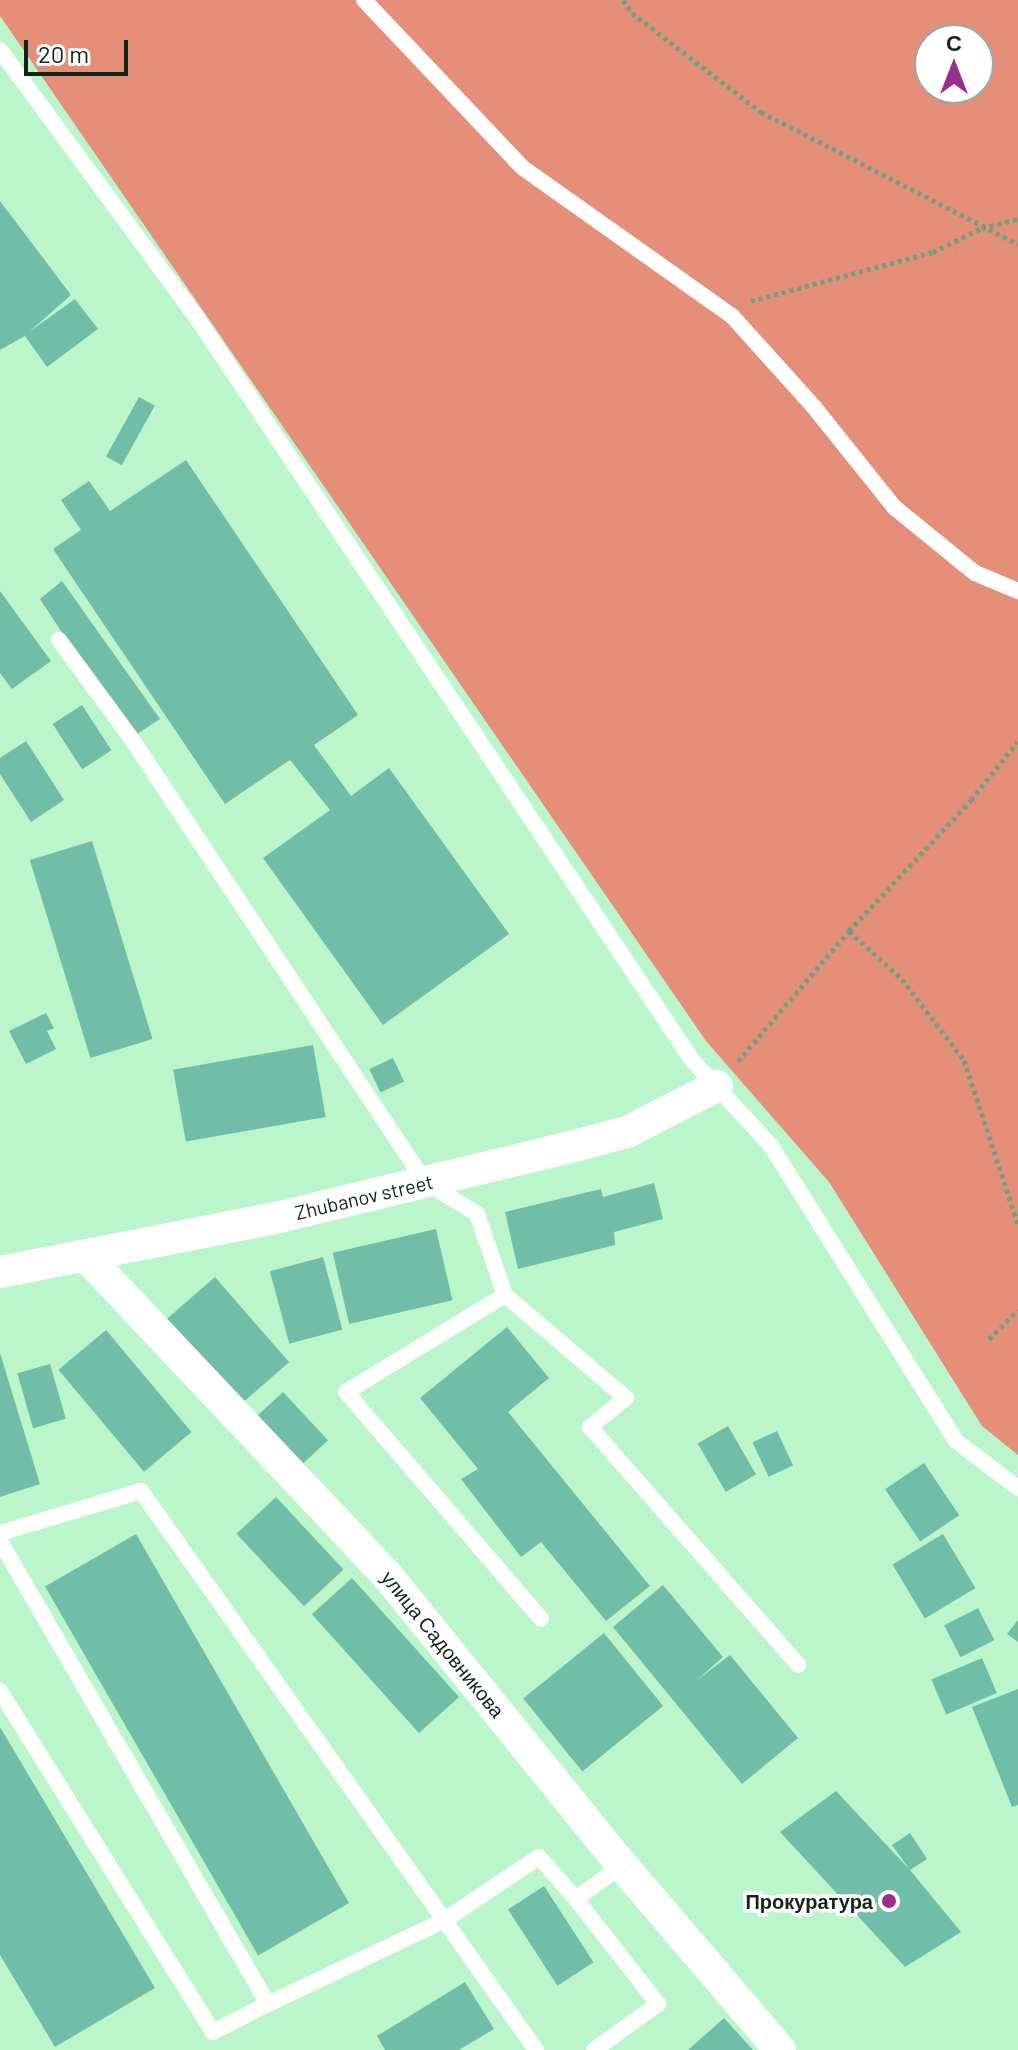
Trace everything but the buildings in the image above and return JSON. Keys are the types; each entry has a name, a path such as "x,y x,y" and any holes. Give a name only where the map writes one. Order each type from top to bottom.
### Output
{"street":[{"name":"Zhubanov street","path":"0,1272 271,1219 627,1132 717,1086"},
{"name":"улица Садовникова","path":"86,1256 386,1574 622,1865 780,2050"}],"lane":[{"path":"364,0 523,168 723,309 814,407 894,507 975,573 1018,591"},
{"path":"0,50 195,315 692,1060 771,1146 956,1441 1018,1488"},
{"path":"59,640 131,738 425,1182 477,1214 505,1295 626,1398 590,1427 798,1665"},
{"path":"505,1295 346,1392 541,1619"},
{"path":"0,1533 141,1491 536,2050"},
{"path":"0,1541 268,2004"},
{"path":"0,1691 213,2032 445,1920 539,1857 658,2004 594,2050"},
{"path":"576,1899 622,1865"}],"path":[{"path":"623,0 632,13 761,112 1018,244"},
{"path":"723,309 933,252 982,228 1018,219"},
{"path":"717,1086 849,931 971,800 1018,741"},
{"path":"849,931 902,979 964,1060 1018,1224"},
{"path":"989,1339 1018,1310"}],"shaded area":[{"path":"0,0 1018,0 1018,1455 982,1426 829,1182 706,1041 0,16"}],"place":[{"name":"Прокуратура","path":"889,1901"}]}
